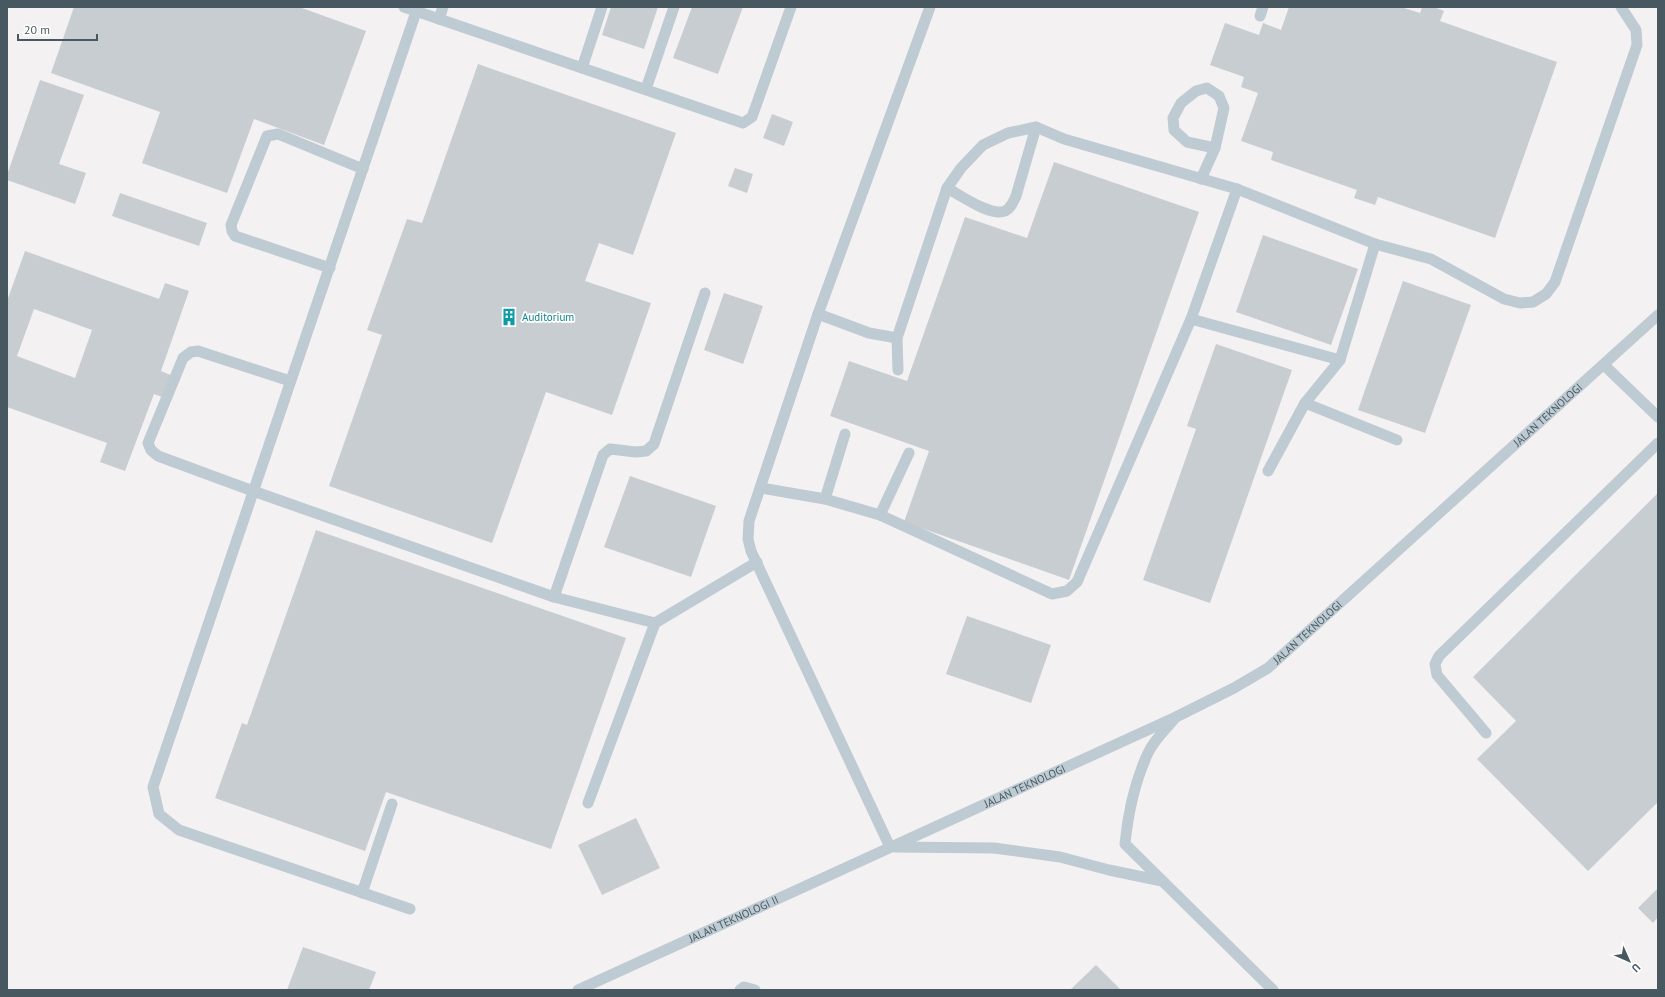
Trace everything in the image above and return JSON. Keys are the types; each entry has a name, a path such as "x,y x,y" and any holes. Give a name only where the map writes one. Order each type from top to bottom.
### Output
{"lane":[{"path":"404,7 415,9 439,19 743,123 752,117 791,7"},
{"path":"439,19 443,7"},
{"path":"582,68 602,7"},
{"path":"646,90 674,7"},
{"path":"930,7 818,314 749,522 748,539 757,562 890,847 1001,849 1060,857 1109,870 1162,881"},
{"path":"898,370 897,338 947,188 961,168 983,145 1008,133 1036,127 1064,139 1237,189 1375,244 1431,260 1504,299 1520,303 1532,302 1546,294 1555,282 1637,45 1636,30 1621,7"},
{"path":"410,909 179,830 159,814 153,787 290,381 330,268 415,9"},
{"path":"1201,179 1215,148 1224,108 1219,96 1207,88 1196,91 1181,103 1173,118 1174,130 1187,142 1215,148"},
{"path":"947,188 990,211 998,212 1007,210 1012,205 1016,196 1036,127"},
{"path":"330,268 236,236 232,231 231,225 266,136 278,134 362,169"},
{"path":"761,488 825,499 880,515 1052,594 1067,591 1077,582 1191,319 1237,189"},
{"path":"1268,471 1305,403 1340,360 1375,244"},
{"path":"554,597 603,455 610,448 641,452 646,451 654,444 705,293"},
{"path":"818,314 869,333 897,338"},
{"name":"JALAN TEKNOLOGI","path":"890,847 1176,717 1234,688 1268,668 1658,315"},
{"path":"1191,319 1340,360"},
{"path":"290,381 198,351 191,352 183,358 148,443 151,450 158,456 253,491 554,597 655,623"},
{"path":"1604,365 1658,418"},
{"path":"1305,403 1397,440"},
{"path":"825,499 845,434"},
{"path":"1486,732 1437,675 1435,664 1439,656 1658,443"},
{"path":"880,515 909,453"},
{"path":"588,803 655,623 757,562"},
{"path":"1176,717 1148,752 1130,808 1125,844 1273,990"},
{"path":"362,893 392,804"},
{"name":"JALAN TEKNOLOGI II","path":"578,990 890,847"},
{"path":"740,990 744,987 755,990"}],"building":[{"path":"74,7 299,7 366,31 324,145 254,119 227,193 142,163 160,112 51,73"},
{"path":"611,7 658,7 644,49 602,35"},
{"path":"692,7 743,7 718,74 673,58"},
{"path":"1289,7 1401,7 1420,13 1422,7 1434,7 1444,11 1440,21 1557,62 1495,238 1378,197 1375,205 1354,198 1357,190 1271,160 1273,152 1241,141 1258,93 1241,87 1244,77 1210,65 1225,23 1259,35 1263,23 1281,30"},
{"name":"Auditorium","path":"478,64 676,133 633,255 599,243 585,281 651,303 612,415 546,392 492,543 329,486 382,335 367,330 407,219 422,223"},
{"path":"40,80 84,95 59,164 86,173 75,204 7,180 7,175"},
{"path":"772,114 793,122 784,146 763,138"},
{"path":"1054,162 1199,212 1069,580 904,522 929,451 830,416 849,361 907,381 965,217 1027,238"},
{"path":"735,168 753,174 747,193 728,186"},
{"path":"120,193 207,223 199,246 112,216"},
{"path":"1263,235 1358,269 1331,345 1236,312"},
{"path":"25,251 159,299 165,283 189,291 161,371 173,376 165,398 154,394 125,471 100,462 107,443 7,407 7,301","holes":["34,309 92,330 75,378 17,356"]},
{"path":"1403,281 1471,305 1425,433 1358,410"},
{"path":"724,293 763,306 743,364 704,350"},
{"path":"1216,344 1292,370 1210,603 1143,580 1196,429 1187,426"},
{"path":"630,476 716,506 691,577 604,547"},
{"path":"1658,493 1658,802 1588,871 1477,759 1516,721 1473,677"},
{"path":"316,530 626,638 551,849 386,792 365,851 215,798 242,723 247,725"},
{"path":"967,616 1051,645 1031,703 946,674"},
{"path":"636,818 660,868 602,895 578,845"},
{"path":"1658,888 1658,917 1653,923 1638,908"},
{"path":"303,947 376,972 369,990 287,990"},
{"path":"1096,965 1121,990 1070,990"}],"place":[{"name":"Auditorium","path":"509,317"}]}
